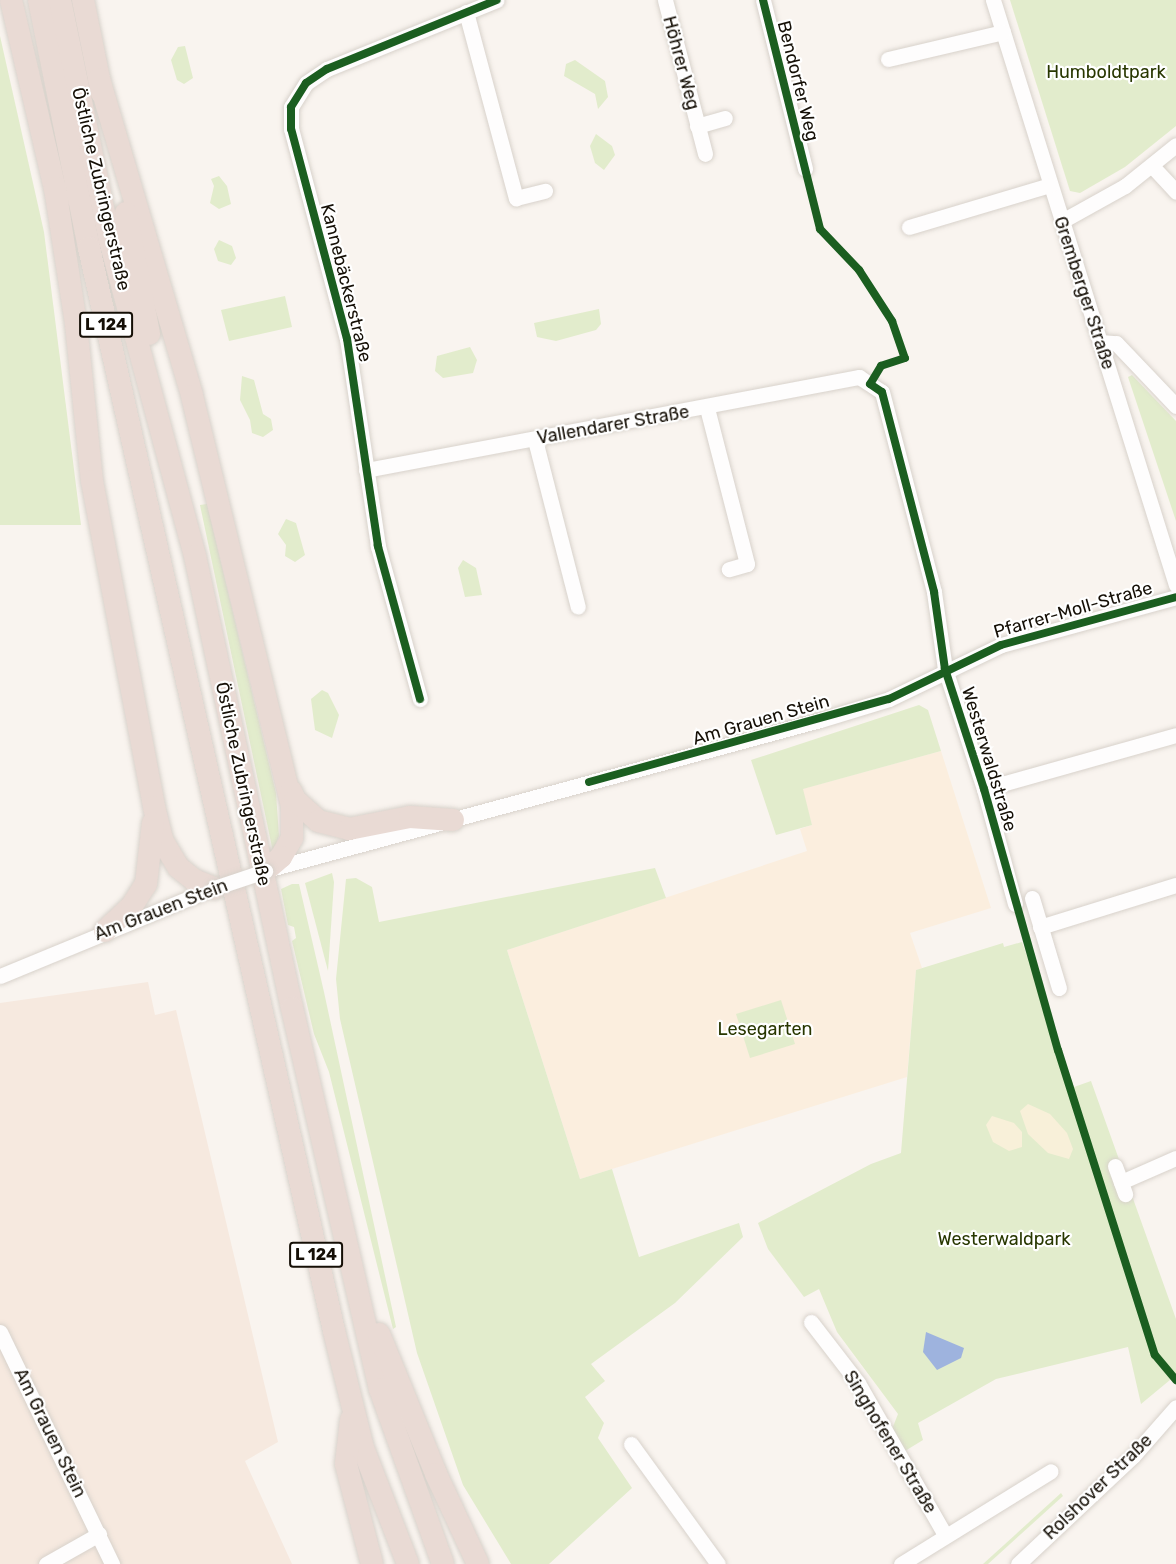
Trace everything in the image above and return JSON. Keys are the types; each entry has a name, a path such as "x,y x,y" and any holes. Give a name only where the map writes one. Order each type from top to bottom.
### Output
{"highway":[{"path":"11,0 55,188 148,561 179,649"},
{"name":"Östliche Zubringerstraße","path":"39,0 89,248 353,1407 363,1448 408,1564"},
{"name":"Östliche Zubringerstraße","path":"60,0 110,241 195,556 289,997 358,1284 380,1389 443,1564"},
{"path":"83,0 99,79 192,396 295,820 292,838 281,857 265,870"},
{"name":"L 124","path":"99,79 195,556"},
{"path":"55,188 76,324 92,481 154,807 162,840 178,867 194,880 214,888"},
{"path":"285,775 295,800 318,821 349,829 410,818 453,820"},
{"path":"105,931 132,906 146,884 154,807"},
{"path":"358,1284 436,1474 478,1564"},
{"path":"353,1407 346,1464 372,1564"}],"street":[{"name":"Kannebäckerstraße","path":"420,699 378,546 347,339 291,129 291,107 306,83 327,69 497,0"},
{"name":"Höhrer Weg","path":"665,0 705,154"},
{"name":"Bendorfer Weg","path":"762,0 805,169"},
{"name":"Gremberger Straße","path":"993,0 1176,585"},
{"path":"466,12 516,198 545,191"},
{"path":"888,59 1003,32"},
{"name":"Höhrer Weg","path":"697,126 725,118"},
{"path":"1062,221 1153,167 1176,145"},
{"path":"1153,167 1176,192"},
{"path":"909,227 1050,184"},
{"path":"1100,342 1116,343 1176,406"},
{"name":"Vallendarer Straße","path":"366,470 707,408 860,377"},
{"name":"Westerwaldstraße","path":"860,377 882,392 934,592 945,669 984,789 1015,904"},
{"path":"707,408 747,564 729,569"},
{"path":"535,440 578,607"},
{"name":"Pfarrer-Moll-Straße","path":"945,669 1001,645 1176,597"},
{"name":"Am Grauen Stein","path":"0,976 105,931 265,870 889,699 945,669"},
{"path":"984,789 1176,735"},
{"path":"1041,927 1176,885"},
{"path":"1032,898 1059,988"},
{"path":"1115,1166 1123,1188 1176,1158"},
{"name":"Singhofener Straße","path":"811,1322 858,1383 945,1535"},
{"name":"Am Grauen Stein","path":"0,1332 112,1564"},
{"name":"Rolshover Straße","path":"1018,1564 1127,1463 1176,1407"},
{"path":"631,1444 718,1564"},
{"path":"908,1562 945,1535 1051,1471"},
{"path":"46,1564 99,1533"}],"shaded area":[{"path":"941,751 991,908 910,933 922,968 916,970 907,1077 580,1179 507,950 807,851 800,829 812,825 802,789"},
{"path":"148,982 155,1015 176,1010 278,1442 245,1461 292,1564 0,1564 0,1003"}],"green space":[{"name":"Humboldtpark","path":"1010,0 1176,0 1176,126 1125,167 1080,193 1070,191"},
{"path":"0,36 44,232 81,525 0,525"},
{"path":"185,46 193,78 184,84 177,80 171,60 178,47"},
{"path":"575,60 605,81 608,97 598,109 595,94 564,76 566,64"},
{"path":"596,134 612,146 615,155 604,170 595,163 590,146"},
{"path":"219,176 227,186 231,204 219,209 210,203 214,186 211,179"},
{"path":"219,240 232,246 236,258 231,265 218,261 214,249"},
{"path":"285,296 292,327 229,341 221,310"},
{"path":"599,309 601,324 596,330 556,341 537,337 534,323"},
{"path":"470,347 477,360 473,373 443,378 435,371 437,356"},
{"path":"1132,375 1176,421 1176,521 1128,377"},
{"path":"242,376 254,380 263,414 271,419 273,430 263,437 252,433 250,420 240,400"},
{"path":"207,504 276,793 279,836 273,852 200,505"},
{"path":"286,519 296,523 305,555 295,562 285,556 286,545 278,534"},
{"path":"463,560 476,568 482,595 465,597 458,568"},
{"path":"322,690 328,693 339,715 332,738 315,730 311,699"},
{"path":"919,705 928,710 941,751 803,789 812,825 776,835 751,760"},
{"path":"655,868 666,898 507,950 580,1179 612,1169 639,1257 739,1223 743,1237 675,1303 591,1364 605,1381 585,1397 604,1423 598,1438 632,1488 549,1564 511,1564 463,1485 417,1353 340,1019 336,979 346,879 356,878 372,887 379,922"},
{"path":"332,873 334,882 328,971 305,883"},
{"path":"292,884 299,884 324,992 396,1327 393,1329 329,1072 314,1034 292,941 296,938 294,927 288,925 281,889"},
{"name":"Westerwaldpark","path":"1022,942 1074,1087 1091,1081 1176,1319 1176,1375 1141,1404 1128,1347 996,1379 918,1423 923,1440 905,1451 892,1429 898,1414 837,1332 819,1289 804,1297 768,1249 758,1223 871,1164 901,1153 916,970 1003,943 1004,947"},
{"name":"Lesegarten","path":"781,1000 795,1044 750,1058 736,1014"},
{"path":"1061,1493 1063,1496 988,1564 983,1564"}],"sand":[{"path":"1028,1104 1050,1114 1067,1133 1073,1149 1069,1159 1048,1153 1028,1134 1020,1111"},
{"path":"992,1116 1014,1123 1022,1132 1022,1147 1009,1151 993,1142 986,1125"}],"water":[{"path":"926,1332 964,1348 961,1358 937,1370 923,1352"}],"cycle path":[{"path":"420,699 378,546 347,339 291,129 291,107 306,83 327,69 497,0"},
{"path":"763,0 820,229 859,270 892,321 905,358 881,366 870,384 882,392 934,592 945,669 984,789 1058,1050 1155,1355 1176,1380"},
{"path":"589,782 889,699 1001,645 1176,597"}]}
